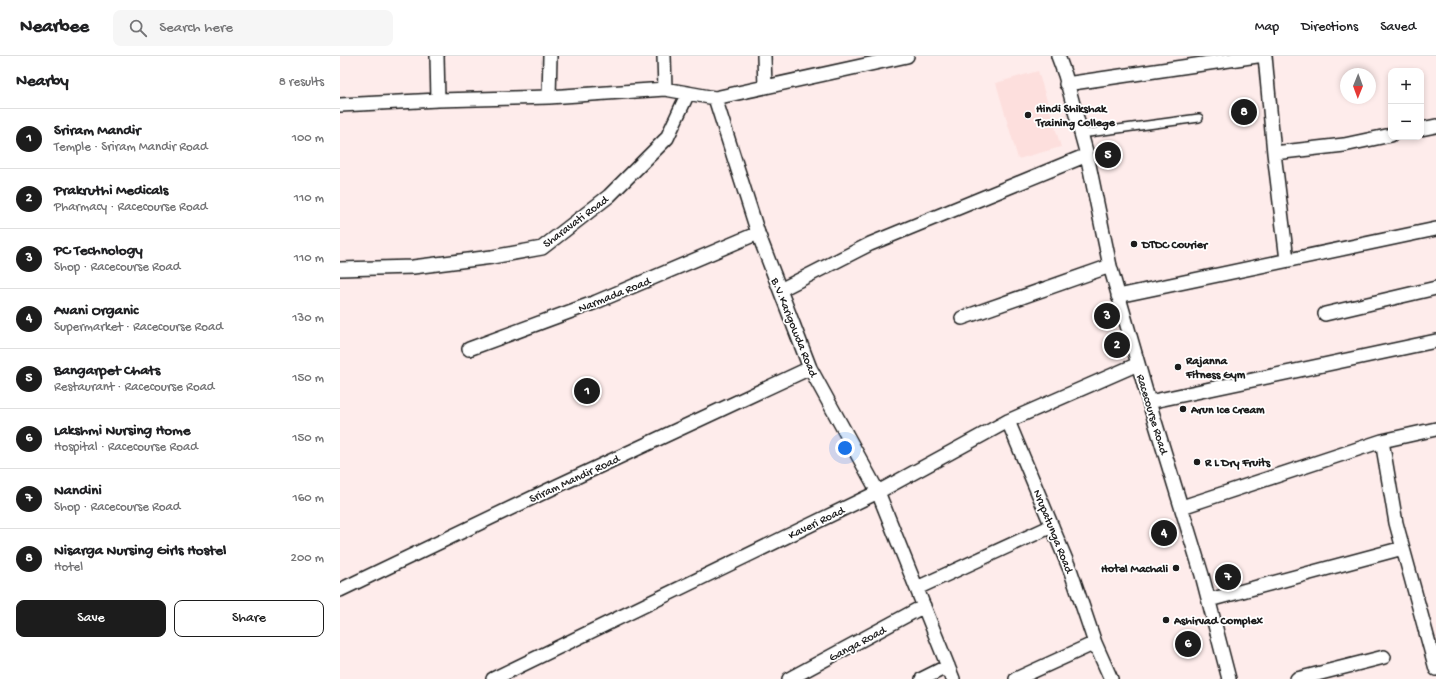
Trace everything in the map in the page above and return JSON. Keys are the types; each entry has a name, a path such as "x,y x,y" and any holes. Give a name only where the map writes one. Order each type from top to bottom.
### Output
{"street":[{"path":"437,56 438,100"},
{"path":"549,97 550,56"},
{"path":"664,56 665,89"},
{"path":"764,56 765,87"},
{"path":"340,105 438,100 549,97 665,89 715,98 765,87 865,61 907,56"},
{"name":"Racecourse Road","path":"1058,56 1087,155 1110,266 1118,296 1209,600 1229,679"},
{"path":"1066,84 1257,56"},
{"path":"1265,56 1274,153 1287,260"},
{"name":"Sharavati Road","path":"340,269 413,267 492,257 542,248 608,196 667,138 688,93"},
{"name":"B.V.Karigowda Road","path":"715,98 758,233 810,368 878,492 953,679"},
{"path":"1424,128 1436,126"},
{"path":"1274,153 1344,145 1388,136"},
{"path":"780,290 870,244 1087,155"},
{"path":"1118,296 1436,229"},
{"name":"Narmada Road","path":"469,349 596,302 758,233"},
{"path":"962,318 1110,266"},
{"path":"1325,314 1436,288"},
{"path":"1149,402 1436,341"},
{"name":"Kaveri Road","path":"493,679 878,492 1008,421 1138,364"},
{"name":"Sriram Mandir Road","path":"340,590 557,486 810,368"},
{"name":"Nrupatunga Road","path":"1008,421 1072,572 1095,643 1111,679"},
{"path":"1182,507 1382,441 1436,429"},
{"path":"1382,441 1396,524 1436,669"},
{"path":"917,588 1052,526"},
{"path":"1209,600 1403,548"},
{"name":"Ganga Road","path":"789,679 924,606"},
{"path":"1016,679 1095,643"},
{"path":"1296,679 1384,657"},
{"path":"922,679 948,666"}],"lane":[{"path":"1081,134 1199,118"}],"shaded area":[{"name":"Hindi Shikshak Training College","path":"1038,71 1061,147 1018,159 996,83"}],"place":[{"name":"Nisarga Nursing Girls Hostel","path":"1244,112"},
{"name":"Hindi Shikshak Training College","path":"1028,115"},
{"name":"Bangarpet Chats","path":"1108,155"},
{"name":"DTDC Courier","path":"1134,244"},
{"name":"PC Technology","path":"1107,316"},
{"name":"Prakruthi Medicals","path":"1117,345"},
{"name":"Rajanna Fitness Gym","path":"1178,367"},
{"name":"Sriram Mandir","path":"587,391"},
{"name":"Arun Ice Cream","path":"1183,409"},
{"name":"R L Dry Fruits","path":"1197,462"},
{"name":"Avani Organic","path":"1164,533"},
{"name":"Hotel Machali","path":"1176,568"},
{"name":"Nandini","path":"1228,577"},
{"name":"Ashirvad Complex","path":"1166,620"},
{"name":"Lakshmi Nursing Home","path":"1188,644"}]}
